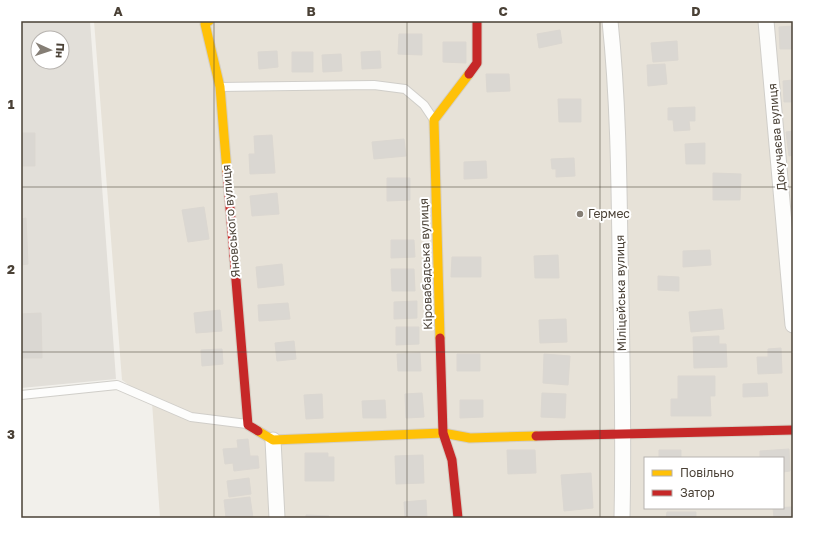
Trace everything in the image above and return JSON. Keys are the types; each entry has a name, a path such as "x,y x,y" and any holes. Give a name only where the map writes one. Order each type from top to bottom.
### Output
{"street":[{"name":"Яновського вулиця","path":"209,21 204,24 220,87 248,425"},
{"path":"434,120 477,63 477,21"},
{"name":"Міліцейська вулиця","path":"610,21 615,63 620,233 624,435 622,518"},
{"name":"Докучаєва вулиця","path":"766,21 793,325"},
{"name":"Кіровабадська вулиця","path":"434,120 443,433 452,460 458,518"},
{"path":"248,425 273,440 443,433 470,438 793,430"},
{"path":"273,440 277,518"}],"lane":[{"path":"220,87 374,85 405,90 424,105 434,120"},
{"path":"21,395 118,385 191,417 248,425"}],"shaded area":[{"path":"21,21 90,21 116,379 21,388"},
{"path":"94,21 793,21 793,518 160,518 152,402 122,380"}],"building":[{"path":"793,26 793,49 780,49 779,27"},
{"path":"560,30 562,43 539,48 537,34"},
{"path":"399,34 422,34 422,55 398,54"},
{"path":"677,41 678,60 653,62 651,43"},
{"path":"443,42 466,42 466,63 443,62"},
{"path":"277,51 278,67 259,69 258,52"},
{"path":"380,51 381,68 362,69 361,52"},
{"path":"292,52 313,52 313,72 292,72"},
{"path":"341,54 342,71 323,72 322,55"},
{"path":"665,64 667,84 648,86 647,65"},
{"path":"486,74 509,74 510,91 487,92"},
{"path":"793,80 793,102 784,102 783,81"},
{"path":"558,99 581,99 581,122 559,122"},
{"path":"695,107 695,121 689,121 690,130 674,131 673,120 668,120 668,108"},
{"path":"793,131 793,155 789,156 786,132"},
{"path":"21,133 35,133 35,166 21,166"},
{"path":"272,135 275,173 250,174 249,154 255,154 254,136"},
{"path":"404,139 406,156 374,159 372,142"},
{"path":"705,143 705,164 686,164 685,144"},
{"path":"574,158 575,176 556,177 556,169 552,169 551,159"},
{"path":"486,161 487,178 464,179 464,162"},
{"path":"713,173 741,174 740,200 713,200"},
{"path":"387,178 410,178 410,200 387,201"},
{"path":"277,193 279,214 252,216 250,196"},
{"path":"204,207 209,239 188,242 182,210"},
{"path":"26,218 28,264 21,265 21,219"},
{"path":"391,240 414,240 415,257 391,258"},
{"path":"710,250 711,265 683,267 683,251"},
{"path":"558,255 559,278 535,278 534,256"},
{"path":"452,257 481,257 481,277 451,277"},
{"path":"282,264 284,285 258,288 256,267"},
{"path":"391,269 414,269 415,291 392,291"},
{"path":"658,276 679,277 679,291 658,290"},
{"path":"417,301 417,318 394,319 394,302"},
{"path":"288,303 290,319 259,321 258,305"},
{"path":"722,309 724,329 691,332 689,312"},
{"path":"220,310 222,331 196,333 194,313"},
{"path":"41,313 42,358 21,358 21,314"},
{"path":"566,319 567,342 540,343 539,320"},
{"path":"396,327 419,327 419,344 396,345"},
{"path":"719,336 719,344 726,344 727,367 694,368 693,337"},
{"path":"294,341 296,359 277,361 275,343"},
{"path":"781,348 782,373 758,374 757,357 768,357 768,349"},
{"path":"222,349 223,364 202,366 201,350"},
{"path":"420,353 421,371 398,371 397,354"},
{"path":"457,354 480,354 480,371 457,371"},
{"path":"544,354 570,356 568,385 543,383"},
{"path":"678,376 715,376 715,396 710,396 711,416 671,416 671,399 678,399"},
{"path":"767,383 768,396 743,397 743,384"},
{"path":"422,393 424,417 406,418 405,394"},
{"path":"542,393 566,394 565,418 541,417"},
{"path":"322,394 323,418 306,419 304,395"},
{"path":"385,400 386,418 363,418 362,401"},
{"path":"460,400 483,400 483,417 460,418"},
{"path":"248,439 250,456 258,456 259,468 234,471 233,463 225,464 223,449 238,448 237,440"},
{"path":"789,449 790,471 784,472 784,457 760,457 760,451"},
{"path":"507,450 535,450 536,473 508,474"},
{"path":"659,450 681,450 681,457 659,457"},
{"path":"305,453 328,453 328,457 334,457 334,481 305,481"},
{"path":"423,455 424,483 396,484 395,456"},
{"path":"591,473 593,508 564,511 561,475"},
{"path":"249,478 251,494 229,497 227,481"},
{"path":"250,497 253,518 226,518 224,500"},
{"path":"426,500 427,518 405,518 404,502"},
{"path":"784,507 792,507 793,518 774,518 773,509 784,509"},
{"path":"667,512 696,512 696,518 666,518"},
{"path":"306,515 329,516 329,518 306,518"}],"traffic: slow":[{"path":"209,21 205,24 220,87 227,172"},
{"path":"440,338 434,120 469,74"},
{"path":"258,431 273,440 443,433 470,438 536,436"}],"traffic: jam":[{"path":"469,74 477,63 477,21"},
{"path":"227,172 248,425 258,431"},
{"path":"440,338 443,433 452,460 458,518"},
{"path":"536,436 793,430"}],"place":[{"name":"Гермес","path":"580,214"}]}
